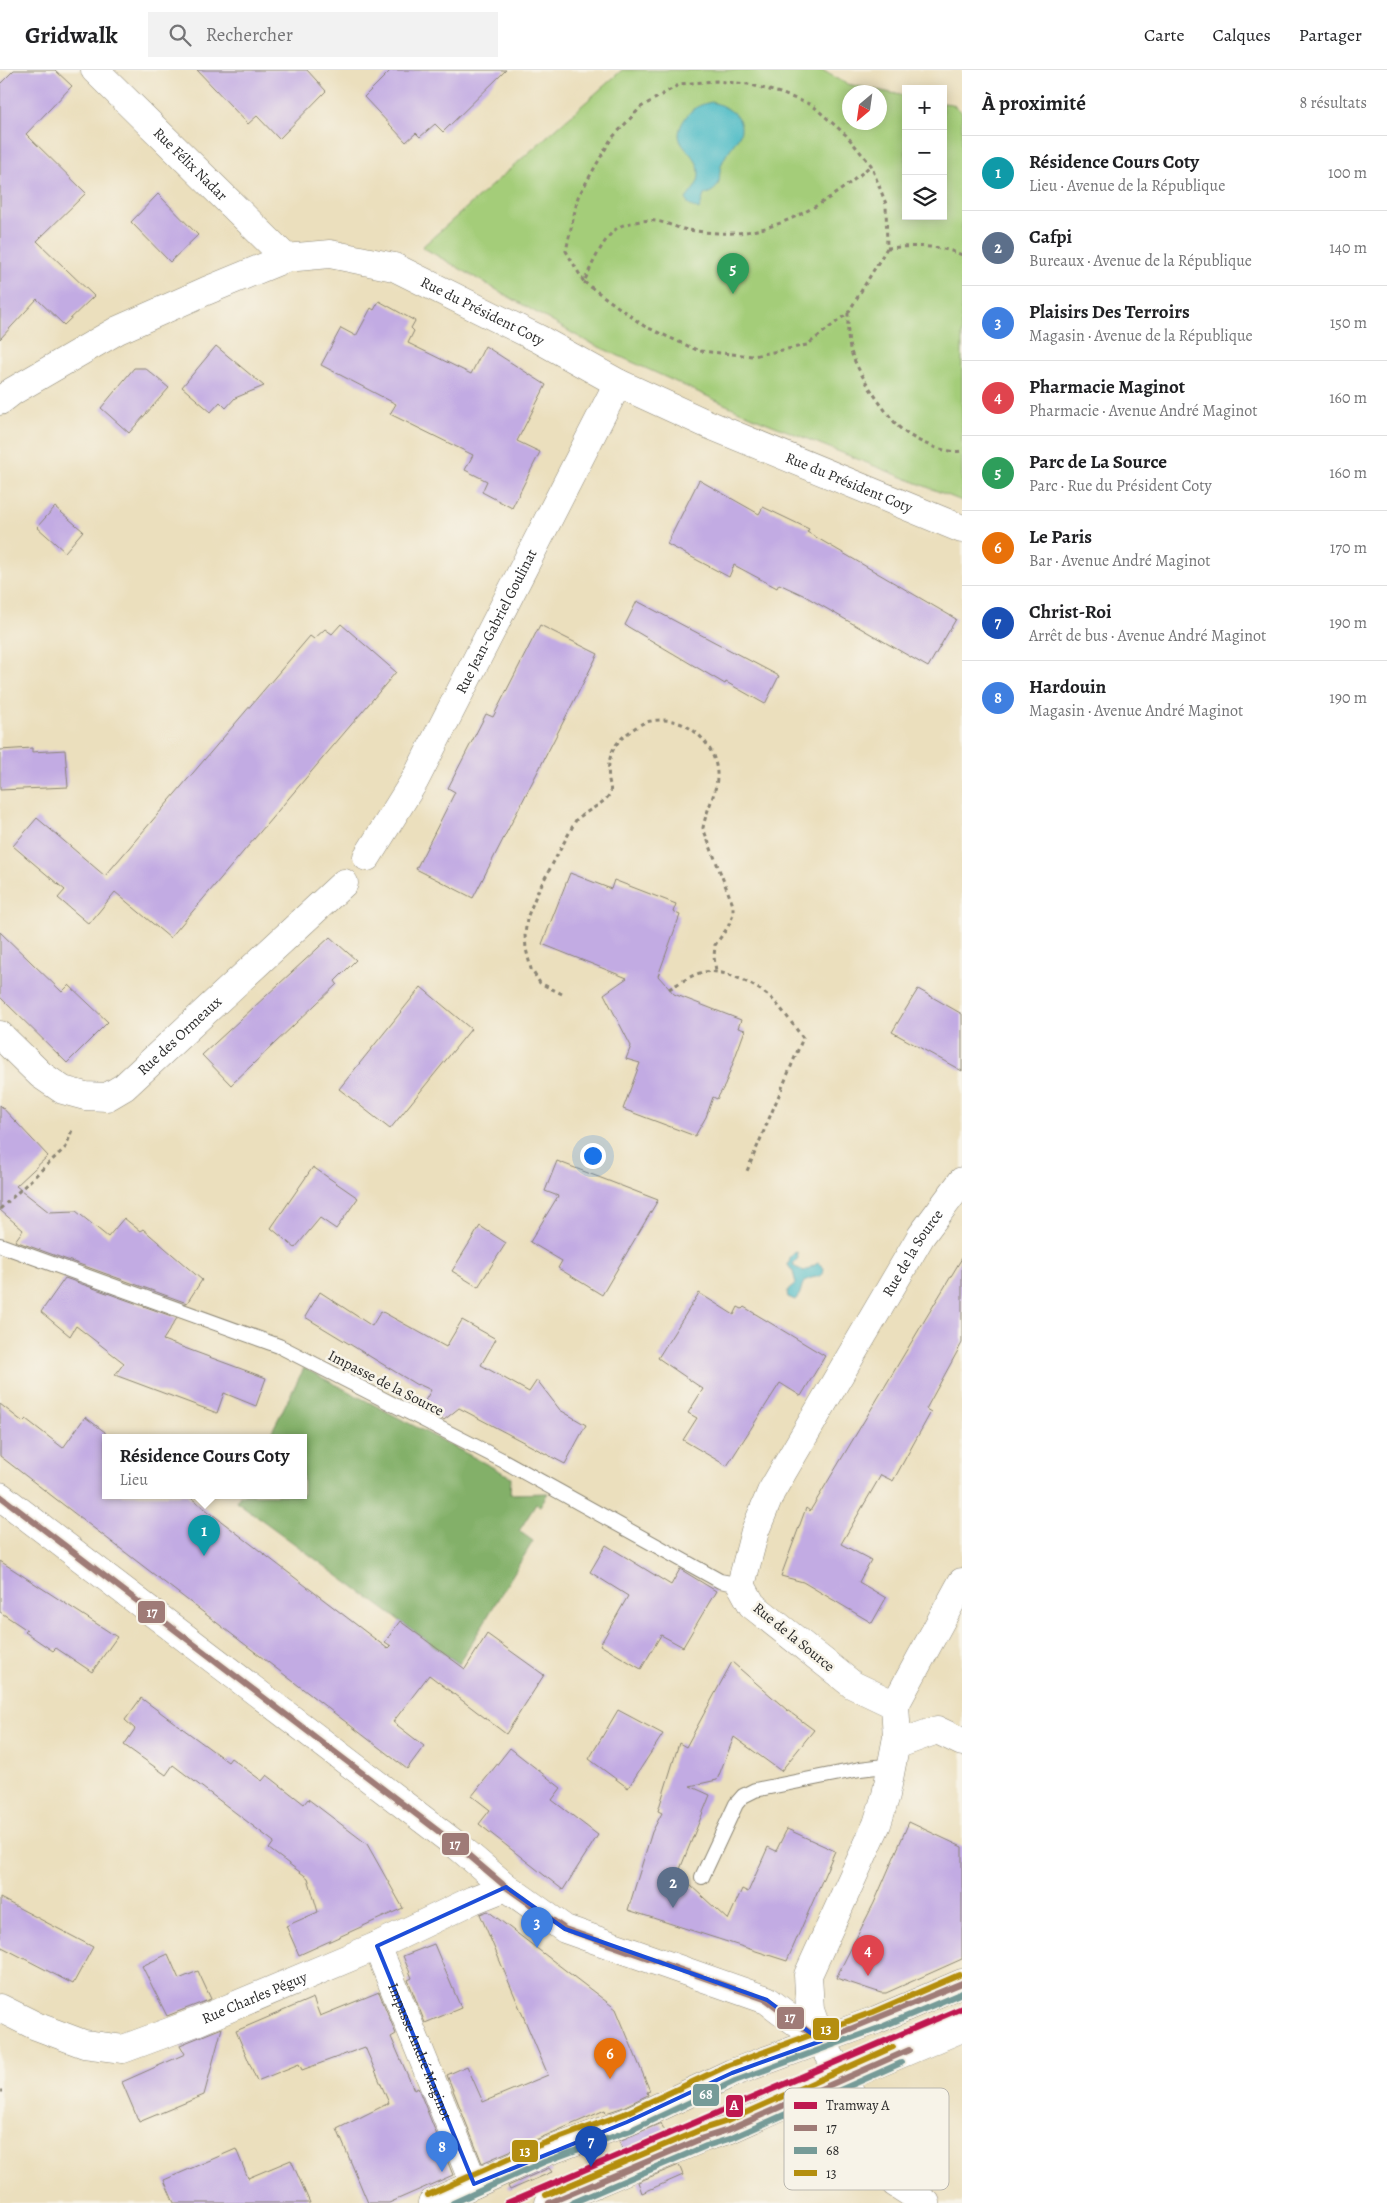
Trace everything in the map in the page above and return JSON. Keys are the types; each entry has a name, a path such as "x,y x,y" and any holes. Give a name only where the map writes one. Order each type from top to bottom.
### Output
{"street":[{"name":"Rue Félix Nadar","path":"95,70 286,258"},
{"name":"Rue du Président Coty","path":"0,401 13,391 118,330 286,258 330,254 394,267 539,339 618,382 705,423 962,529"},
{"name":"Rue Jean-Gabriel Goulinat","path":"368,857 415,780 618,382"},
{"name":"Rue des Ormeaux","path":"0,1035 41,1076 63,1090 85,1096 107,1097 124,1087 344,883"},
{"name":"Rue de la Source","path":"895,1705 853,1685 752,1605 742,1585 755,1531 771,1492 921,1236 962,1181"},
{"path":"0,1496 281,1713 459,1847 506,1887 565,1929 767,2000 821,2041"},
{"path":"848,2088 821,2041 810,2010 808,1975 878,1824 894,1755 895,1705 962,1582"},
{"path":"894,1755 937,1730 962,1742"},
{"name":"Rue Charles Péguy","path":"0,2008 36,2026 84,2044 123,2049 196,2022 377,1946 473,1900 506,1887"},
{"name":"Impasse André Maginot","path":"377,1946 474,2184"},
{"path":"432,2203 541,2154 626,2122 732,2073 876,2020 962,1983"},
{"path":"821,2088 962,2028"},
{"path":"549,2203 703,2138 728,2130 784,2105"},
{"path":"906,2190 926,2203"}],"lane":[{"name":"Impasse de la Source","path":"0,1245 279,1346 504,1461 720,1581 742,1585"},
{"path":"702,1877 736,1804 743,1796 755,1790 894,1755"}],"path":[{"path":"716,82 748,84 780,93 812,106 846,135 871,165 886,204 887,248 848,313 807,345 753,356 699,351 644,326 584,282 566,251 578,197 611,139 641,107 680,84 716,82"},
{"path":"584,282 602,247 612,233 621,226 654,220 671,227 689,230 752,231 787,221 847,187 871,165"},
{"path":"887,248 916,246 946,248 962,255"},
{"path":"848,313 850,348 864,378 897,426 921,443 956,452 962,451"},
{"path":"562,994 540,983 531,969 526,950 527,918 537,893 576,820 584,811 604,801 609,795 611,789 608,763 613,749 621,739 649,721 667,719 683,724 698,733 709,746 715,758 716,788 703,828 733,905 728,928 715,945 716,971"},
{"path":"669,989 703,972 716,971 736,977 766,993 803,1038 747,1171"},
{"path":"0,1209 66,1147 85,1096"}],"highlighted area":[{"path":"506,1887 565,1929 767,2000 821,2041 732,2073 627,2122 474,2184 377,1946"}],"green space":[{"path":"622,70 822,70 852,85 842,85 842,130 887,130 887,92 902,95 902,220 947,220 947,103 952,104 962,112 962,501 755,418 586,341 422,247"},
{"path":"304,1368 511,1477 510,1494 548,1493 540,1506 536,1504 519,1531 533,1541 459,1664 236,1501 237,1499 307,1499 307,1434 271,1434"}],"water":[{"path":"712,102 723,106 733,113 740,122 741,128 740,134 723,161 716,189 704,195 699,210 689,205 686,199 698,180 697,164 684,147 679,135 680,127 691,111 701,105"},
{"path":"797,1252 798,1258 793,1264 795,1267 804,1271 818,1263 824,1268 823,1274 804,1282 799,1296 795,1300 788,1297 787,1294 796,1283 793,1272 788,1265 794,1253"}],"building":[{"path":"14,70 55,70 72,86 26,134 86,193 37,241 94,296 64,325 37,299 0,339 0,84"},
{"path":"197,70 307,70 326,91 279,139 257,116 248,124"},
{"path":"391,70 506,70 443,132 435,124 420,137 416,133 406,142 364,97"},
{"path":"158,194 198,235 170,262 131,222"},
{"path":"379,301 415,321 411,328 414,331 408,343 471,374 485,346 546,385 517,441 540,452 512,508 482,492 487,481 465,470 473,455 390,414 396,404 321,365 341,328 356,336 371,308 374,310"},
{"path":"216,346 264,386 235,398 226,408 220,402 211,412 182,387"},
{"path":"134,368 145,368 169,388 129,433 101,408"},
{"path":"699,480 759,514 763,507 809,529 807,532 956,619 928,667 803,595 779,584 777,588 734,565 729,577 667,544"},
{"path":"55,507 83,531 65,552 37,527"},
{"path":"637,601 779,676 765,704 726,682 725,684 625,625"},
{"path":"341,624 396,672 170,938 115,892 89,924 58,898 65,890 13,846 37,818 105,876 310,636 314,639 325,629 332,634"},
{"path":"540,625 598,654 473,898 416,869 455,792 448,788 486,714 493,717"},
{"path":"32,748 32,752 65,750 68,787 0,790 0,750"},
{"path":"570,873 611,889 614,880 676,904 673,912 680,915 658,976 674,994 741,1020 738,1028 745,1030 725,1085 717,1099 713,1097 706,1117 695,1136 623,1109 640,1063 626,1059 631,1046 604,994 627,978 542,944"},
{"path":"0,932 62,992 69,985 108,1022 67,1063 0,997"},
{"path":"330,937 356,960 335,981 337,984 231,1085 202,1055"},
{"path":"421,987 471,1029 390,1129 339,1089"},
{"path":"918,989 962,1014 962,1071 892,1032"},
{"path":"0,1105 48,1156 16,1186 49,1212 76,1211 108,1237 124,1218 140,1231 143,1229 202,1280 187,1303 15,1241 23,1230 0,1210"},
{"path":"557,1161 658,1200 602,1295 558,1268 562,1261 530,1242 558,1196 545,1191"},
{"path":"313,1167 358,1198 336,1229 320,1218 295,1248 271,1228"},
{"path":"480,1226 506,1243 478,1287 452,1271"},
{"path":"962,1258 962,1343 926,1409 931,1412 893,1481 881,1475 841,1544 871,1560 859,1582 886,1598 872,1623 803,1582 781,1576 806,1508 810,1511"},
{"path":"65,1278 177,1318 163,1340 266,1378 256,1406 224,1393 217,1413 115,1375 124,1363 76,1326 70,1336 41,1312"},
{"path":"320,1292 372,1326 381,1311 446,1347 462,1320 496,1339 481,1365 529,1392 537,1380 560,1410 586,1425 565,1464 459,1408 444,1420 421,1408 431,1390 417,1385 305,1317"},
{"path":"699,1293 734,1315 738,1307 742,1309 744,1307 825,1356 801,1396 780,1383 727,1466 683,1440 697,1418 688,1413 703,1389 658,1358"},
{"path":"0,1404 23,1422 26,1419 63,1448 85,1417 105,1432 105,1434 102,1434 102,1499 192,1499 388,1649 391,1646 385,1642 400,1621 465,1669 487,1634 544,1675 506,1734 429,1675 393,1722 424,1746 407,1769 0,1456"},
{"path":"606,1545 671,1585 680,1569 716,1591 683,1647 661,1635 641,1669 600,1645 628,1596 590,1572"},
{"path":"0,1561 117,1637 92,1672 56,1648 53,1651 25,1632 27,1630 0,1612"},
{"path":"732,1662 787,1710 814,1730 781,1771 734,1737 717,1780 690,1786 710,1795 678,1874 728,1920 742,1889 748,1892 768,1847 776,1851 787,1829 835,1851 787,1961 628,1910 652,1832 662,1813 658,1811 679,1743 686,1747"},
{"path":"141,1698 228,1762 231,1758 262,1781 267,1775 304,1804 308,1799 367,1844 403,1908 299,1955 286,1926 318,1912 308,1878 269,1849 274,1842 173,1765 166,1775 124,1745 135,1729 125,1720"},
{"path":"618,1710 663,1734 628,1788 589,1759"},
{"path":"510,1748 561,1788 552,1800 598,1835 563,1890 479,1824 490,1810 472,1796"},
{"path":"909,1822 962,1847 962,1959 886,1993 881,1993 836,1978 874,1903"},
{"path":"0,1898 93,1947 73,1984 0,1946"},
{"path":"488,1911 616,2009 650,2091 647,2092 648,2095 621,2108 606,2113 605,2110 482,2163 447,2075 467,2066 483,2102 548,2075 480,1914"},
{"path":"434,1944 461,2008 425,2023 408,1980 412,1978 403,1956"},
{"path":"168,1954 179,1979 198,1971 211,1999 167,2016 142,1966"},
{"path":"379,1992 396,2034 391,2037 414,2090 418,2088 453,2175 389,2203 368,2203 337,2129 389,2103 365,2047 302,2070 299,2064 257,2081 236,2031 313,1998 320,2016"},
{"path":"222,2028 204,2095 139,2122 122,2082 185,2054 180,2045"},
{"path":"661,2123 667,2136 626,2154 619,2141"},
{"path":"236,2149 248,2178 291,2160 310,2203 174,2203 164,2180"},
{"path":"679,2165 683,2175 642,2193 638,2182"},
{"path":"549,2168 552,2172 510,2190 508,2186"}],"tram line":[{"name":"A","path":"507,2203 962,2008"}],"transit line":[{"name":"17","path":"0,1496 459,1847 506,1887 565,1929 767,2000 821,2041 962,1983"},
{"name":"13","path":"428,2195 537,2146 624,2114 729,2065 873,2012 959,1975"},
{"name":"68","path":"453,2203 544,2162 631,2130 735,2081 879,2028 962,1993"},
{"name":"13","path":"801,2088 893,2047"},
{"name":"17","path":"823,2088 909,2050"},
{"name":"68","path":"845,2088 901,2063"},
{"name":"13","path":"546,2195 700,2130 725,2122 784,2096"},
{"name":"17","path":"549,2203 784,2105"},
{"name":"68","path":"572,2203 784,2115"}],"place":[{"name":"Parc de La Source","path":"733,294"},
{"name":"Résidence Cours Coty","path":"204,1556"},
{"name":"Cafpi","path":"673,1908"},
{"name":"Plaisirs Des Terroirs","path":"537,1948"},
{"name":"Pharmacie Maginot","path":"868,1976"},
{"name":"Le Paris","path":"610,2079"},
{"name":"Christ-Roi","path":"591,2167"},
{"name":"Hardouin","path":"442,2172"}]}
